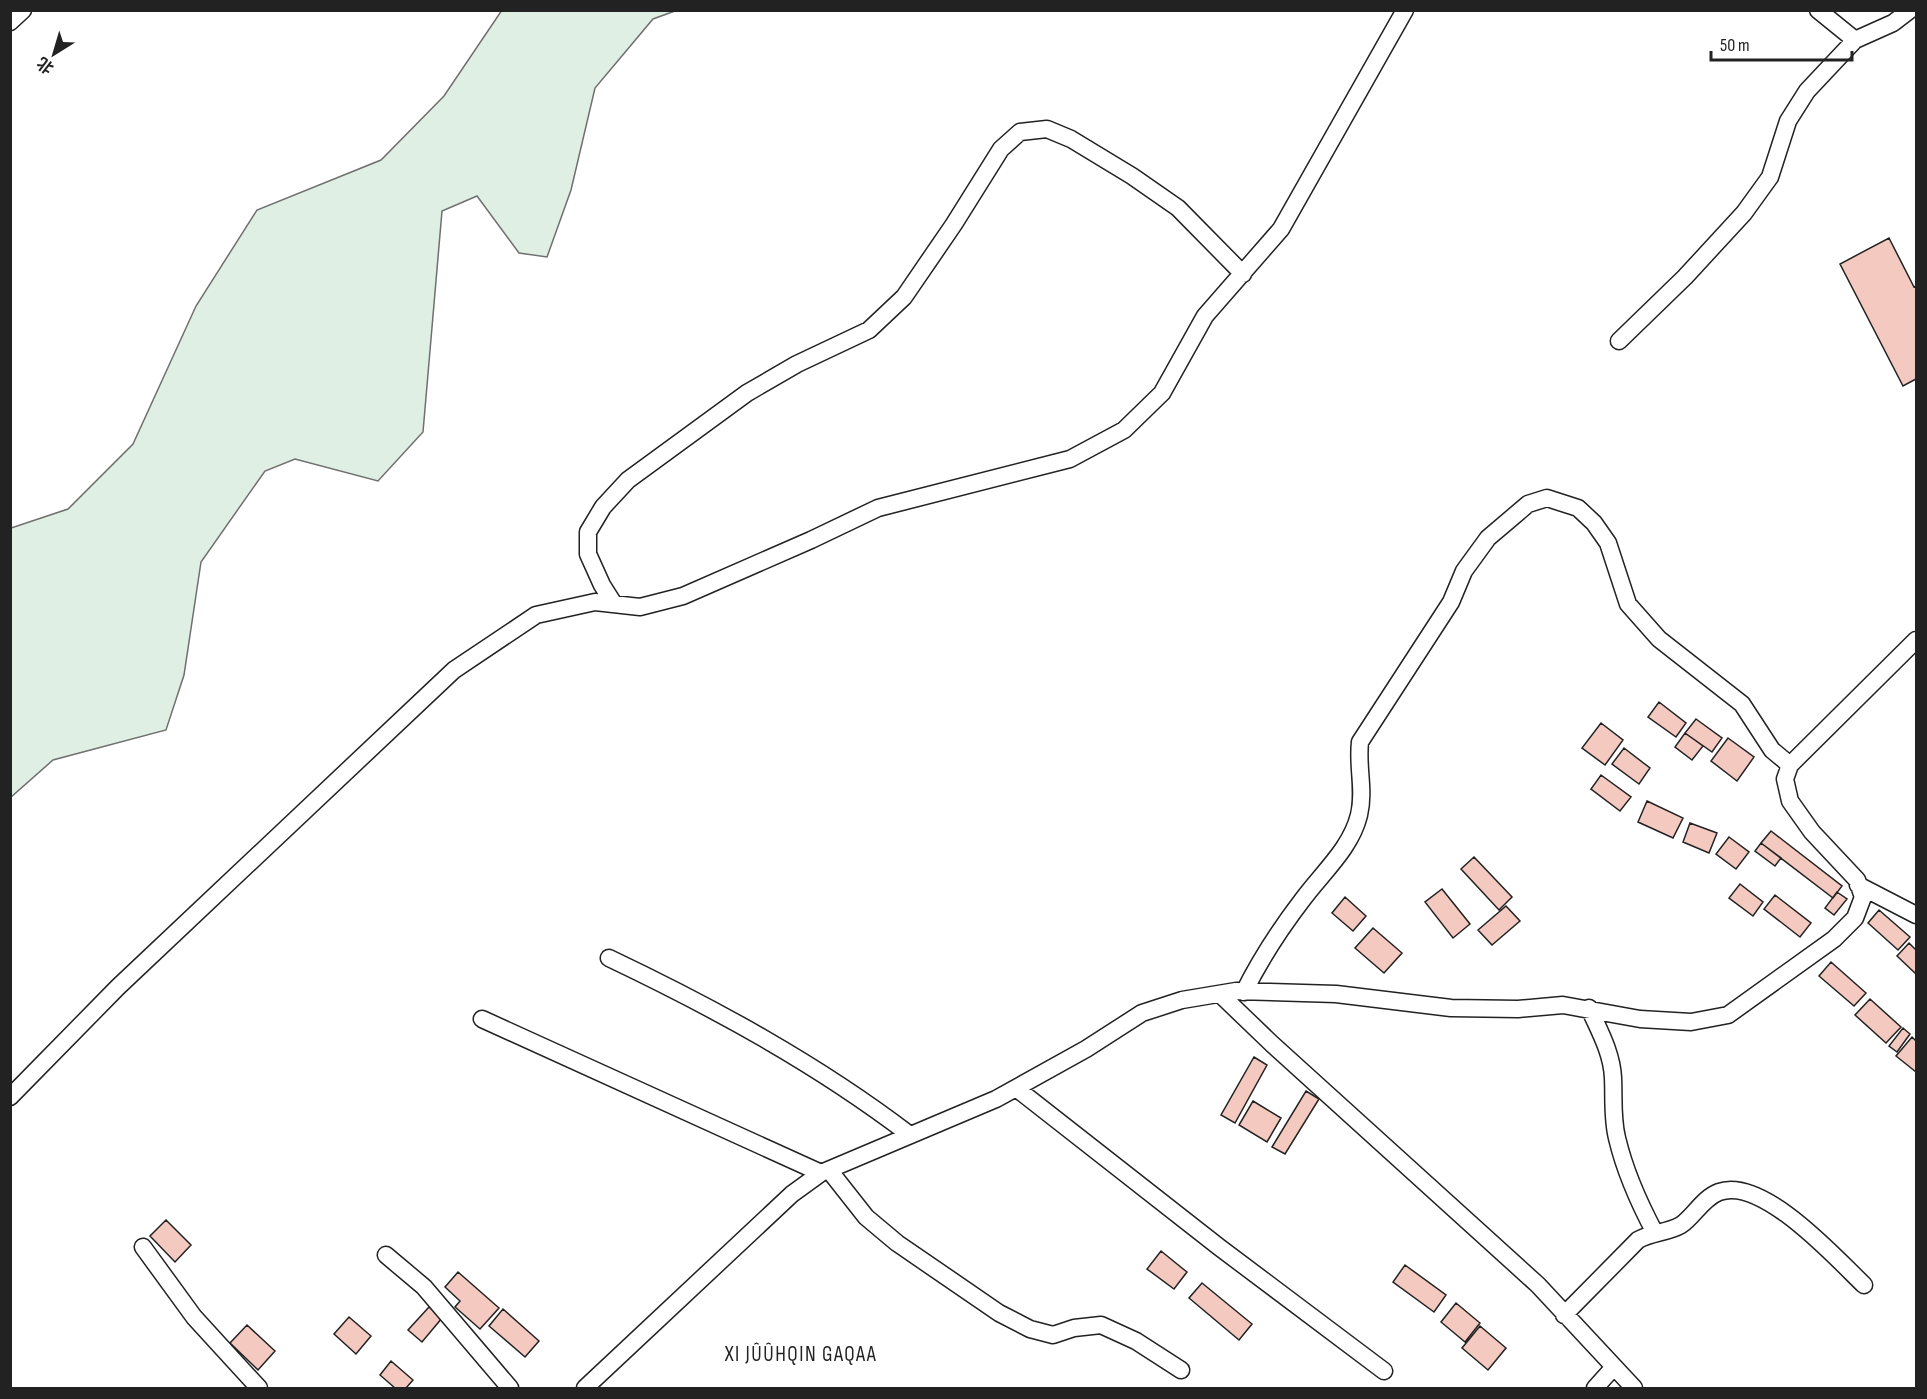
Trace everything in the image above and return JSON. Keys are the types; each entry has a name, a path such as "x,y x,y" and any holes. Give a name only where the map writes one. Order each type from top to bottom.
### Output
{"street":[{"path":"10,22 22,10"},
{"path":"10,1097 118,987 454,669 536,615 595,602 640,607 683,596 878,508 1070,459 1124,430 1162,393 1205,316 1281,229 1405,10"},
{"path":"1818,10 1855,40"},
{"path":"1619,341 1685,277 1744,213 1770,177 1788,121 1807,91 1855,40 1893,23 1910,10"},
{"path":"10,32 10,39"},
{"path":"614,604 602,585 588,554 588,532 603,507 636,474 747,393 796,364 869,330 904,297 954,224 1001,149 1020,132 1047,129 1071,139 1132,176 1178,208 1243,274"},
{"path":"1244,992 1266,949 1348,842 1359,816 1364,785 1358,762 1360,742 1451,602 1464,572 1488,538 1528,504 1547,498 1578,508 1594,523 1608,543 1628,604 1659,639 1742,704 1772,750 1790,765"},
{"path":"585,1389 792,1194 825,1171 996,1099 1086,1049 1142,1013 1182,999 1244,992 1336,994 1451,1008 1518,1009 1563,1005 1640,1019 1690,1022 1728,1015 1834,939 1856,918 1863,897 1858,885 1812,832 1790,801 1785,778 1790,765 1917,640"},
{"path":"1858,885 1917,915"},
{"path":"609,958 765,1038 879,1111 910,1135"},
{"path":"1220,994 1538,1286 1634,1389"},
{"path":"1589,1008 1607,1048 1613,1077 1612,1100 1616,1136 1624,1164 1655,1233"},
{"path":"482,1019 825,1171 866,1217 906,1249 999,1312 1030,1329 1053,1335 1074,1328 1101,1325 1136,1341 1181,1370"},
{"path":"1016,1088 1219,1247 1384,1371"},
{"path":"1564,1315 1638,1239 1671,1230 1683,1223 1718,1192 1738,1190 1758,1196 1781,1210 1835,1256 1864,1285"},
{"path":"143,1247 194,1317 259,1389"},
{"path":"386,1255 424,1287 510,1389"},
{"path":"1595,1389 1613,1368"}],"green space":[{"path":"502,10 675,11 653,19 595,88 571,190 547,257 519,253 477,196 442,211 423,432 378,481 295,459 265,471 201,562 184,675 166,730 53,760 11,797 11,528 68,509 133,444 196,306 257,210 381,160 444,96"}],"building":[{"path":"1889,238 1914,287 1916,286 1916,379 1903,386 1840,264"},
{"path":"1659,702 1686,723 1676,737 1648,717"},
{"path":"1696,719 1722,738 1712,752 1685,733"},
{"path":"1601,723 1623,740 1605,765 1582,748"},
{"path":"1685,733 1703,746 1692,760 1675,747"},
{"path":"1728,738 1754,757 1737,781 1711,761"},
{"path":"1624,748 1650,768 1639,784 1612,764"},
{"path":"1601,775 1631,797 1620,811 1591,789"},
{"path":"1647,801 1683,818 1673,838 1638,822"},
{"path":"1690,823 1717,833 1709,853 1683,842"},
{"path":"1771,831 1842,886 1833,898 1761,843"},
{"path":"1729,837 1749,852 1736,869 1716,854"},
{"path":"1761,843 1781,858 1775,866 1755,851"},
{"path":"1474,857 1512,897 1499,910 1461,869"},
{"path":"1740,884 1763,902 1753,916 1729,898"},
{"path":"1442,889 1470,924 1453,938 1425,902"},
{"path":"1837,892 1847,899 1834,915 1825,908"},
{"path":"1775,895 1811,923 1800,937 1764,909"},
{"path":"1345,897 1366,916 1353,931 1332,913"},
{"path":"1506,906 1520,921 1492,945 1478,930"},
{"path":"1879,910 1910,937 1898,950 1868,923"},
{"path":"1373,928 1402,953 1384,973 1355,948"},
{"path":"1909,943 1916,950 1916,974 1897,956"},
{"path":"1831,962 1866,993 1854,1006 1819,976"},
{"path":"1870,999 1901,1027 1886,1043 1855,1015"},
{"path":"1903,1028 1910,1034 1897,1052 1889,1046"},
{"path":"1912,1037 1916,1041 1916,1072 1896,1056"},
{"path":"1254,1057 1267,1065 1235,1123 1221,1115"},
{"path":"1306,1091 1319,1099 1285,1154 1272,1147"},
{"path":"1253,1101 1281,1118 1267,1142 1239,1125"},
{"path":"166,1220 191,1245 175,1262 150,1236"},
{"path":"1161,1251 1187,1272 1174,1289 1147,1269"},
{"path":"1405,1265 1446,1295 1434,1312 1393,1282"},
{"path":"458,1272 499,1308 480,1329 455,1307 460,1301 445,1287"},
{"path":"1202,1283 1252,1324 1239,1340 1189,1298"},
{"path":"1456,1303 1480,1323 1465,1342 1441,1322"},
{"path":"429,1307 442,1318 422,1342 408,1330"},
{"path":"503,1309 539,1341 525,1357 489,1326"},
{"path":"349,1317 371,1336 356,1354 334,1334"},
{"path":"247,1325 275,1351 258,1370 230,1343"},
{"path":"1480,1326 1506,1348 1488,1370 1462,1348"},
{"path":"391,1361 413,1380 406,1388 395,1388 380,1375"}],"district":[{"name":"XI JÛÛHQIN GAQAA","path":"801,1354"}]}
